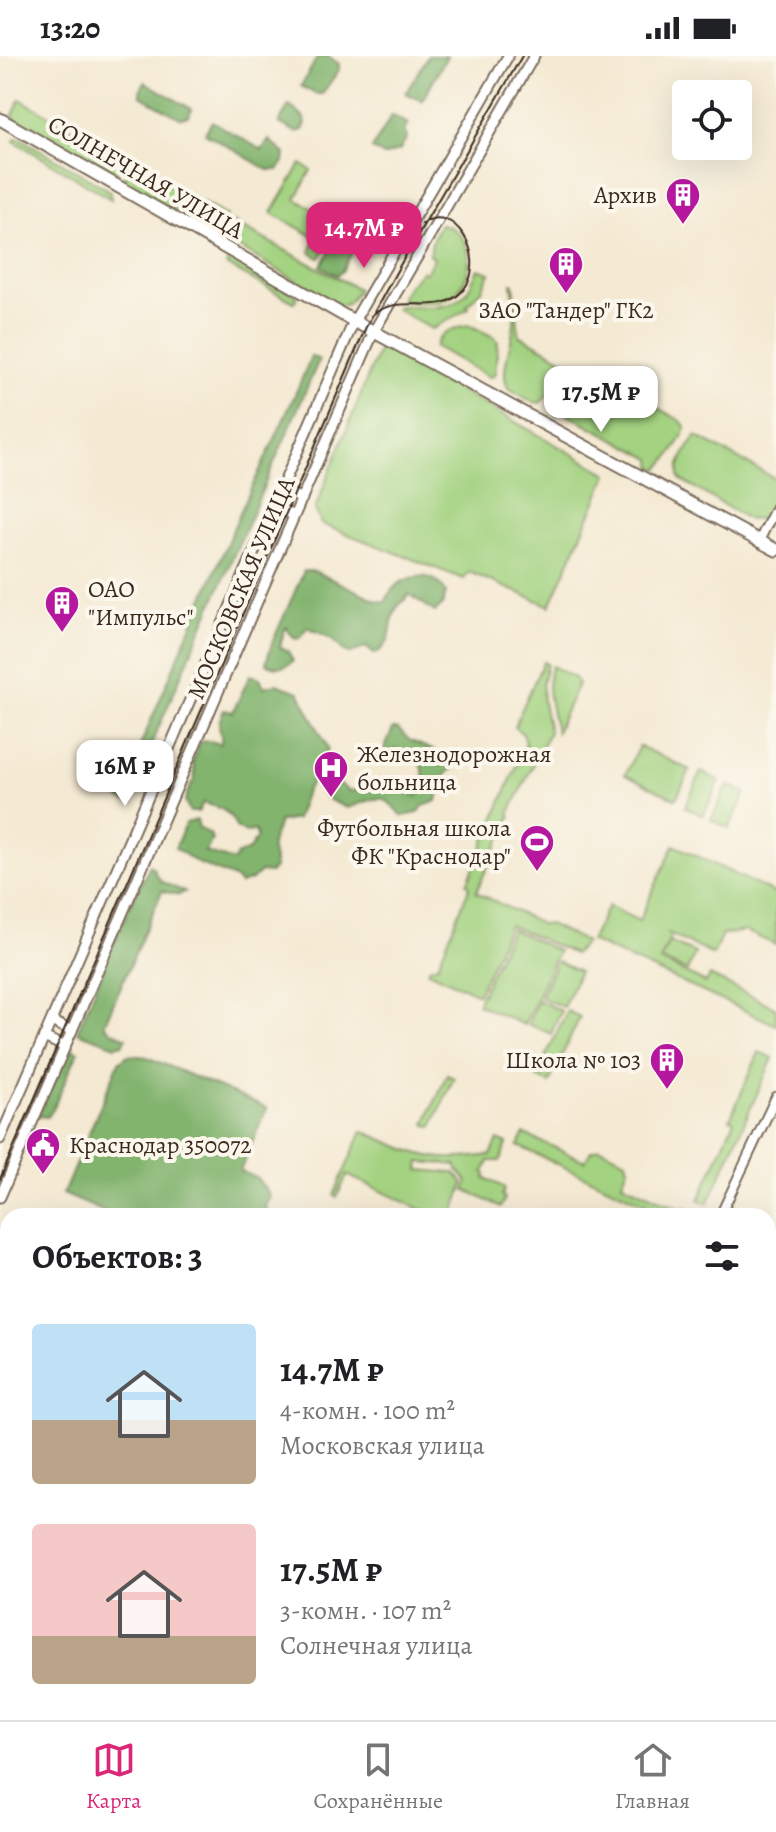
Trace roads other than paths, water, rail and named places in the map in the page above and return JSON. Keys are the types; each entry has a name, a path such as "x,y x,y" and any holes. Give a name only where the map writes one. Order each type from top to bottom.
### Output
{"main road":[{"name":"СОЛНЕЧНАЯ УЛИЦА","path":"0,119 354,321 776,550"}],"street":[{"name":"МОСКОВСКАЯ УЛИЦА","path":"0,1139 354,321 508,56"},
{"name":"МОСКОВСКАЯ УЛИЦА","path":"0,1197 374,331 534,56"},
{"path":"281,489 302,499"},
{"path":"273,506 294,516"},
{"path":"759,541 776,507"},
{"path":"51,1021 72,1031"},
{"path":"44,1037 65,1047"},
{"path":"724,1208 776,1097"}],"tram line":[{"path":"0,1179 366,327 522,56"},
{"path":"371,316 395,305 443,303 464,289 471,276 472,262 464,235 445,219 433,219 422,224"}],"place":[{"name":"Архив","path":"683,226"},
{"name":"ЗАО \"Тандер\" ГК2","path":"566,295"},
{"name":"ОАО \"Импульс\"","path":"62,634"},
{"name":"Железнодорожная больница","path":"331,799"},
{"name":"Футбольная школа ФК \"Краснодар\"","path":"537,873"},
{"name":"Школа № 103","path":"667,1091"},
{"name":"Краснодар 350072","path":"43,1176"}]}
